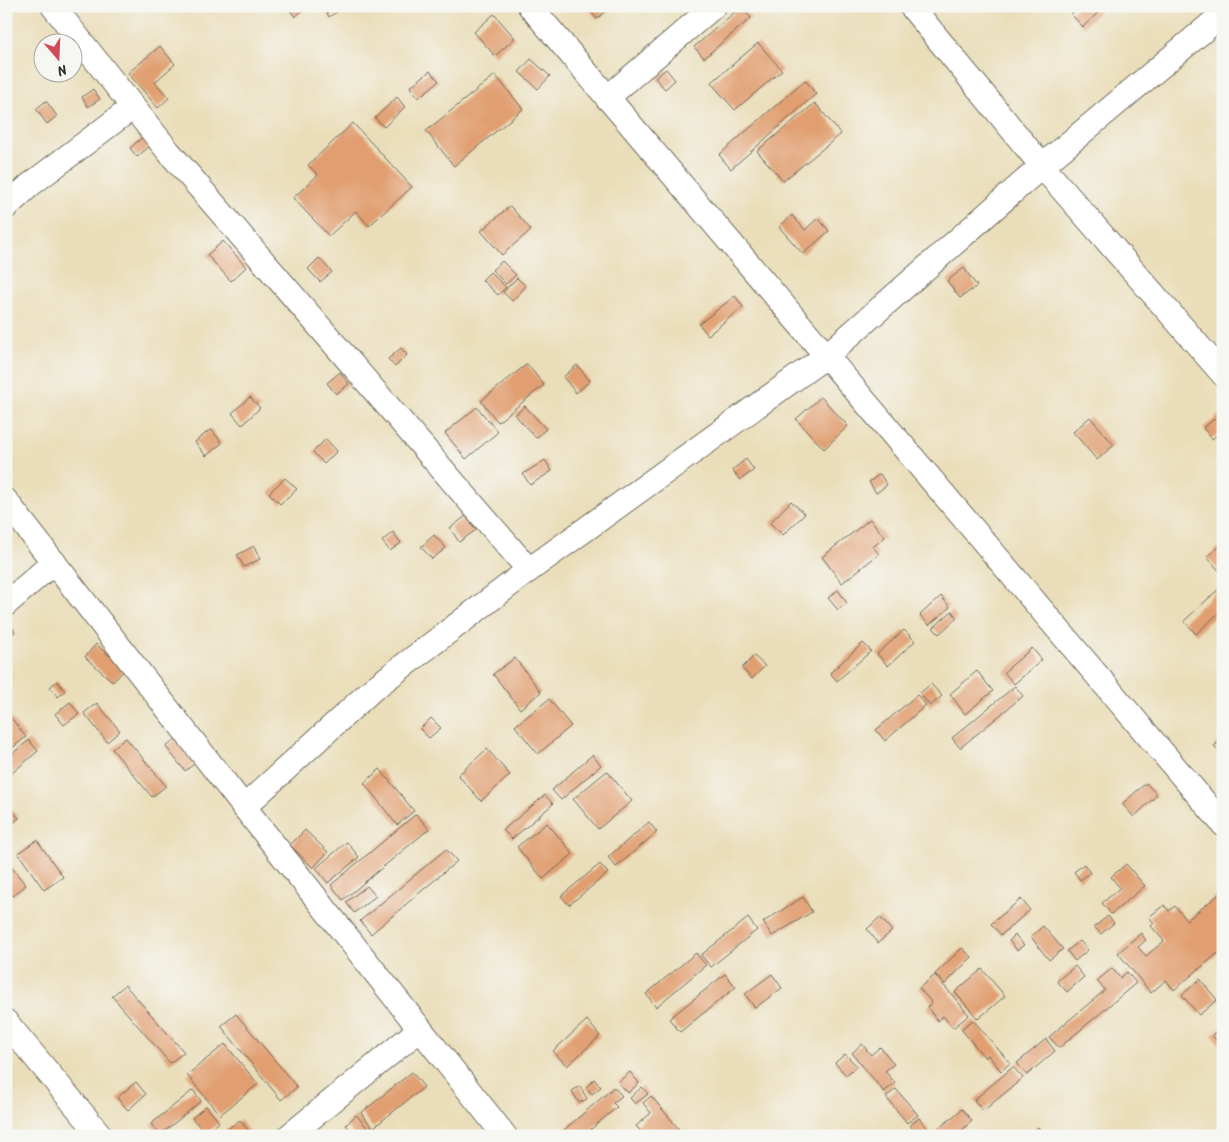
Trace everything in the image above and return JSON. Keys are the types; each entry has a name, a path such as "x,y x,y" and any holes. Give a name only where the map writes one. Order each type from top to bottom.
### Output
{"street":[{"path":"52,6 169,152 529,570"},
{"path":"530,6 1223,824"},
{"path":"606,98 714,6"},
{"path":"911,6 1042,166 1223,374"},
{"path":"244,807 373,689 529,570 826,356 1042,166 1223,14"},
{"path":"6,207 30,185 133,107"},
{"path":"6,501 244,807 505,1136"},
{"path":"6,604 54,562"},
{"path":"6,1022 100,1136"},
{"path":"289,1136 420,1029"}],"building":[{"path":"6,6 13,6 14,8 6,15"},
{"path":"287,6 308,6 295,17"},
{"path":"323,6 345,6 329,17"},
{"path":"586,6 607,6 609,8 597,19"},
{"path":"1079,6 1105,6 1083,27 1071,14"},
{"path":"741,7 751,18 704,58 694,47"},
{"path":"494,14 515,38 495,56 474,32"},
{"path":"758,43 782,70 735,110 711,83"},
{"path":"160,46 175,64 155,82 169,98 158,108 128,73"},
{"path":"531,59 550,76 538,89 519,72"},
{"path":"666,69 675,80 665,89 655,78"},
{"path":"430,71 439,81 418,98 410,87"},
{"path":"495,75 523,109 454,166 426,131"},
{"path":"805,80 816,94 731,169 719,155"},
{"path":"93,89 100,99 88,107 82,97"},
{"path":"397,97 405,107 384,127 375,118"},
{"path":"46,101 57,116 47,124 36,109"},
{"path":"815,103 841,134 783,181 757,151"},
{"path":"353,123 412,187 369,226 356,211 329,236 293,198 318,175 308,165"},
{"path":"144,136 151,145 137,157 130,148"},
{"path":"510,206 531,230 502,255 481,231"},
{"path":"792,215 805,230 818,218 829,231 803,254 779,227"},
{"path":"223,241 246,267 231,281 207,255"},
{"path":"319,258 332,272 320,282 308,269"},
{"path":"502,261 516,275 506,284 492,270"},
{"path":"964,268 977,286 960,298 947,281"},
{"path":"490,272 506,287 498,295 482,280"},
{"path":"517,278 526,286 512,301 503,292"},
{"path":"735,296 743,307 708,335 699,324"},
{"path":"401,348 407,355 395,367 388,359"},
{"path":"527,364 544,385 498,422 481,401"},
{"path":"577,365 590,381 576,393 563,377"},
{"path":"340,372 349,384 336,394 327,383"},
{"path":"250,397 260,408 242,425 232,413"},
{"path":"821,397 848,426 824,449 796,419"},
{"path":"525,406 546,429 536,438 515,415"},
{"path":"477,407 498,432 466,459 445,433"},
{"path":"1223,412 1223,430 1212,439 1203,428"},
{"path":"1090,417 1114,445 1097,460 1073,432"},
{"path":"211,429 222,443 206,456 195,442"},
{"path":"326,439 337,451 324,464 313,452"},
{"path":"746,459 754,470 740,480 732,470"},
{"path":"545,460 552,471 530,485 523,474"},
{"path":"880,474 887,485 876,493 869,482"},
{"path":"285,478 297,489 280,504 269,493"},
{"path":"791,501 805,514 783,535 770,523"},
{"path":"466,516 476,530 459,542 450,528"},
{"path":"870,519 885,537 873,547 879,554 842,583 822,557"},
{"path":"393,532 401,543 390,551 382,541"},
{"path":"434,535 446,548 432,559 421,547"},
{"path":"1223,544 1223,575 1207,557"},
{"path":"254,546 260,559 244,567 237,555"},
{"path":"1223,585 1223,609 1196,634 1184,621"},
{"path":"838,590 847,603 838,610 828,598"},
{"path":"941,596 950,607 929,625 920,615"},
{"path":"952,611 957,618 939,634 933,628"},
{"path":"9,623 15,632 6,639 6,625"},
{"path":"904,630 915,641 888,666 877,654"},
{"path":"863,643 871,651 837,681 830,673"},
{"path":"96,644 125,669 113,682 85,657"},
{"path":"1032,648 1042,660 1014,684 1004,672"},
{"path":"754,656 765,666 752,679 742,668"},
{"path":"515,658 541,692 520,709 493,674"},
{"path":"977,671 993,691 965,714 950,694"},
{"path":"57,681 65,691 58,697 50,687"},
{"path":"931,684 942,696 930,706 920,693"},
{"path":"1015,686 1023,696 960,748 952,738"},
{"path":"917,695 926,705 885,741 876,730"},
{"path":"549,699 571,726 538,754 515,726"},
{"path":"70,702 79,714 64,725 55,714"},
{"path":"97,703 120,731 107,742 84,713"},
{"path":"8,714 26,737 6,753 6,715"},
{"path":"431,718 441,728 429,738 420,729"},
{"path":"180,736 199,760 185,771 166,747"},
{"path":"126,738 166,786 152,797 112,749"},
{"path":"1223,738 1223,755 1214,746"},
{"path":"29,740 38,751 6,778 6,759"},
{"path":"487,749 510,775 481,801 458,775"},
{"path":"592,755 601,765 561,800 552,790"},
{"path":"380,769 414,811 397,825 364,783"},
{"path":"607,771 632,801 598,829 573,799"},
{"path":"1146,783 1157,795 1134,817 1122,804"},
{"path":"545,795 553,804 512,839 503,830"},
{"path":"6,804 19,818 6,829"},
{"path":"416,814 429,829 343,900 331,885"},
{"path":"649,822 657,832 616,867 608,857"},
{"path":"547,823 573,854 543,879 517,847"},
{"path":"305,830 328,852 313,868 290,845"},
{"path":"37,840 63,877 44,890 18,853"},
{"path":"347,842 359,857 328,883 316,868"},
{"path":"446,849 457,861 371,934 360,921"},
{"path":"6,861 26,885 13,896 6,887"},
{"path":"600,864 608,873 569,905 561,896"},
{"path":"1084,864 1090,873 1080,880 1074,872"},
{"path":"1126,864 1145,886 1111,914 1102,903 1120,888 1111,877"},
{"path":"367,886 376,896 354,913 346,902"},
{"path":"1223,891 1223,949 1174,990 1166,980 1151,993 1118,953 1141,933 1146,940 1138,947 1146,956 1164,941 1151,926 1154,923 1149,917 1164,905 1169,911 1175,906 1187,920"},
{"path":"803,897 812,912 772,936 763,922"},
{"path":"1021,899 1030,910 1001,935 991,924"},
{"path":"1108,916 1114,923 1101,934 1094,927"},
{"path":"880,917 892,931 878,943 867,929"},
{"path":"748,918 757,930 711,967 701,955"},
{"path":"1043,926 1063,949 1049,960 1031,937"},
{"path":"1015,935 1024,945 1017,950 1009,941"},
{"path":"1080,941 1088,950 1075,961 1067,951"},
{"path":"962,948 972,957 945,984 935,974"},
{"path":"696,953 706,965 656,1007 646,994"},
{"path":"1075,966 1084,977 1067,992 1057,981"},
{"path":"1112,968 1120,978 1127,972 1136,983 1059,1048 1049,1037 1105,990 1097,981"},
{"path":"982,969 1005,996 978,1019 955,992"},
{"path":"725,974 736,987 680,1032 669,1019"},
{"path":"772,974 782,988 755,1008 745,994"},
{"path":"935,975 969,1015 953,1028 943,1016 938,1021 927,1007 932,1003 919,988"},
{"path":"1200,979 1217,1000 1199,1015 1182,995"},
{"path":"125,985 184,1052 170,1063 112,996"},
{"path":"236,1014 297,1087 281,1100 221,1026"},
{"path":"587,1020 600,1036 567,1066 553,1051"},
{"path":"973,1020 1010,1063 1001,1071 988,1055 985,1058 961,1029"},
{"path":"1223,1026 1223,1048 1212,1035"},
{"path":"1046,1039 1055,1051 1027,1075 1017,1063"},
{"path":"225,1044 258,1084 220,1115 187,1075"},
{"path":"862,1044 871,1055 880,1047 894,1064 885,1071 895,1083 884,1092 852,1053"},
{"path":"845,1054 857,1066 846,1075 835,1063"},
{"path":"1013,1067 1023,1078 983,1111 974,1100"},
{"path":"412,1072 424,1087 373,1128 361,1113"},
{"path":"630,1072 639,1083 628,1093 618,1082"},
{"path":"594,1079 601,1087 592,1094 586,1087"},
{"path":"136,1082 146,1094 128,1110 117,1098"},
{"path":"580,1086 587,1099 579,1103 572,1091"},
{"path":"614,1087 622,1096 613,1103 617,1107 583,1136 557,1136"},
{"path":"642,1087 648,1094 635,1104 630,1098"},
{"path":"896,1089 918,1115 907,1123 886,1097"},
{"path":"193,1090 201,1101 160,1135 151,1124"},
{"path":"651,1096 679,1129 672,1136 645,1136 636,1126 651,1113 643,1103"},
{"path":"206,1106 219,1122 206,1134 192,1118"},
{"path":"962,1109 972,1121 955,1136 930,1136"},
{"path":"356,1115 375,1136 355,1136 346,1125"},
{"path":"919,1118 930,1131 924,1136 918,1136 910,1125"},
{"path":"240,1120 250,1133 246,1136 218,1136"},
{"path":"1038,1127 1045,1136 1028,1136"}]}
